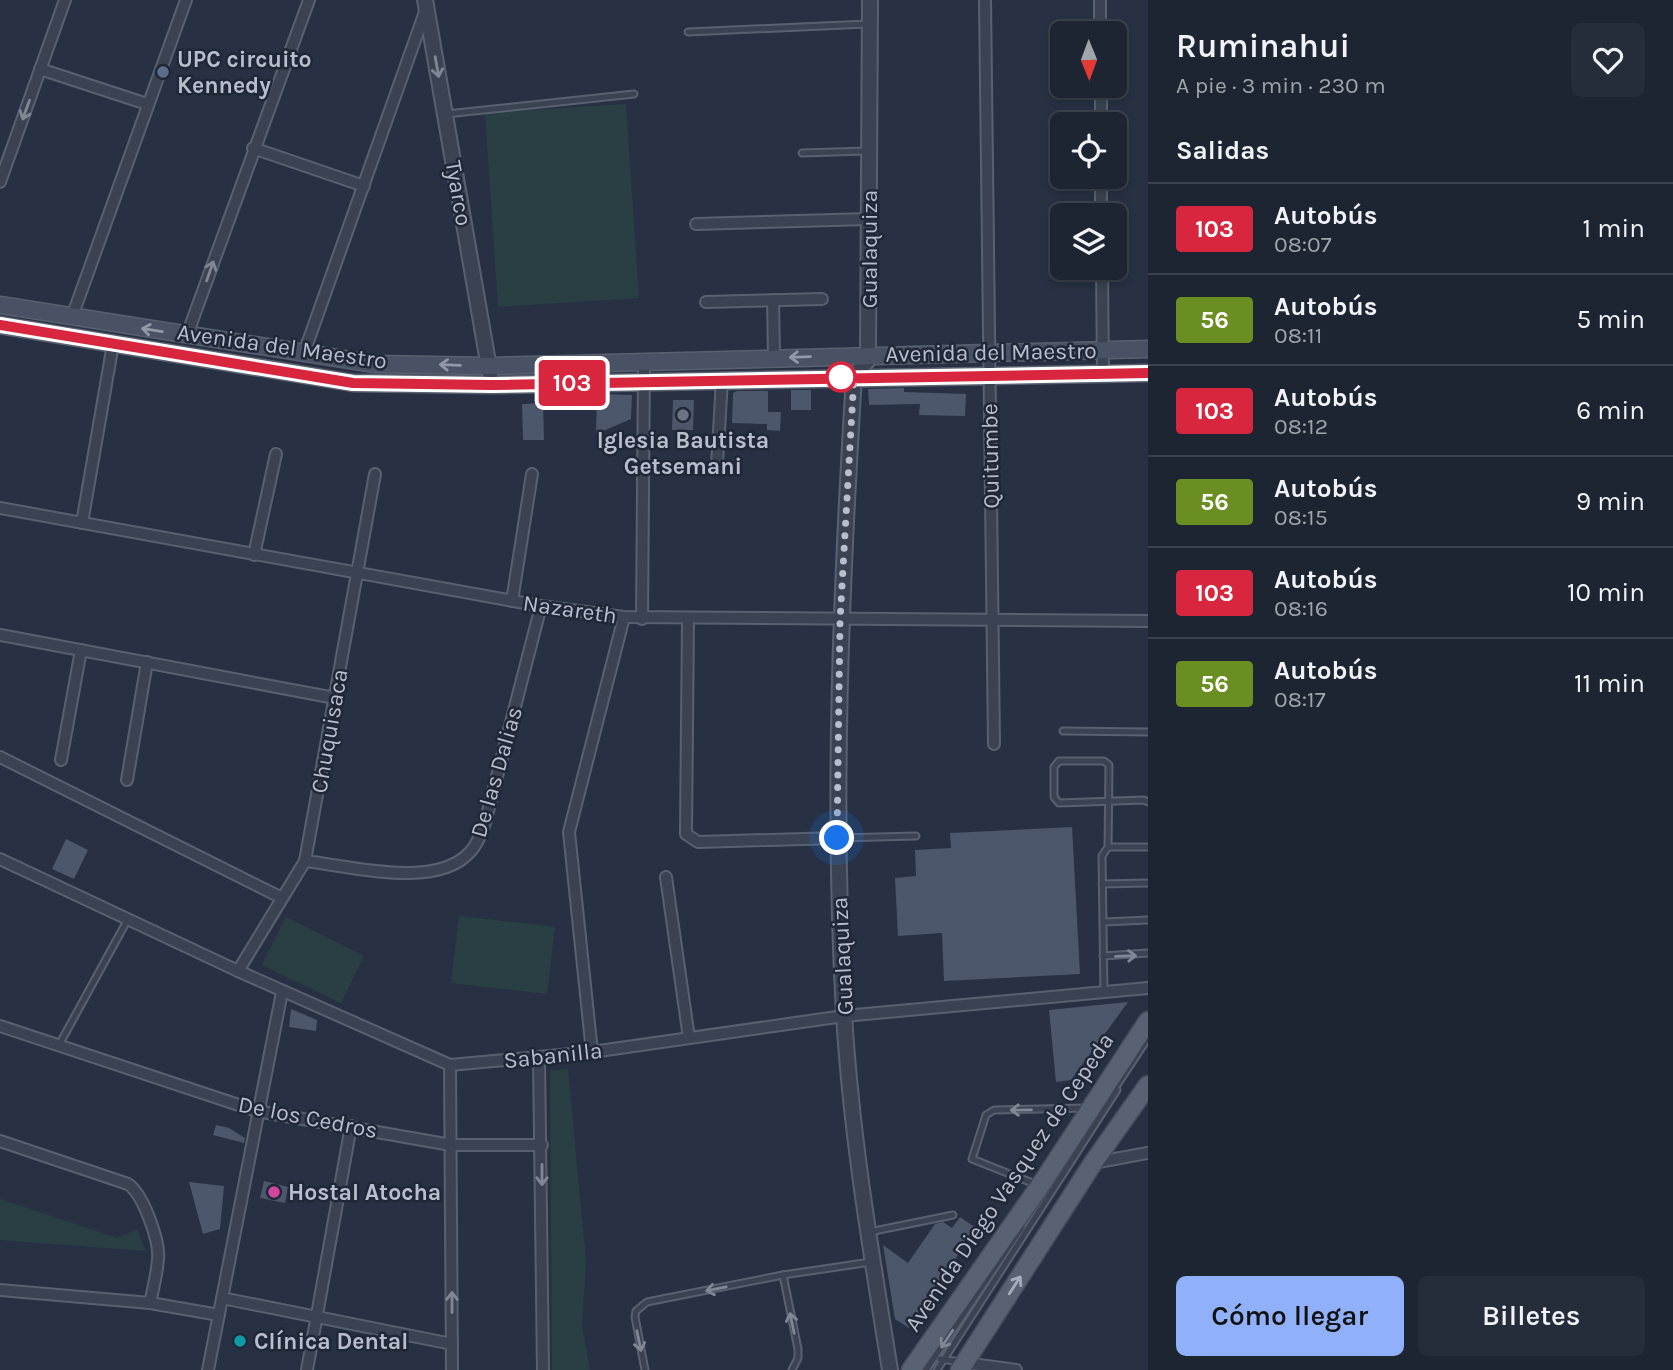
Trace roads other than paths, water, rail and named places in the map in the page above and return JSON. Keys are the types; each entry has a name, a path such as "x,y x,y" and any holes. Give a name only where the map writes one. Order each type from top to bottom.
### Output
{"main road":[{"name":"Avenida del Maestro","path":"0,305 375,363 489,366 868,354 1148,349"},
{"path":"35,331 39,311"},
{"name":"Avenida del Maestro","path":"0,325 353,383 492,385 854,376 1148,373"},
{"path":"216,362 220,341"},
{"path":"416,364 416,385"},
{"name":"Avenida Diego Vasquez de Cepeda","path":"922,1365 1148,1021"},
{"path":"962,1366 1093,1163 1148,1085"}],"street":[{"path":"0,182 65,0"},
{"path":"72,317 186,0"},
{"path":"187,335 309,0"},
{"name":"Gualaquiza","path":"870,0 868,360 856,370 854,376 840,621 837,838 844,1016 856,1143 890,1370"},
{"name":"Quitumbe","path":"985,0 994,744"},
{"path":"1100,0 1100,21"},
{"path":"304,353 426,4"},
{"name":"Tyarco","path":"426,4 492,385"},
{"path":"40,69 147,104"},
{"path":"253,148 364,186"},
{"path":"696,224 869,219"},
{"path":"1102,280 1103,374"},
{"path":"706,302 822,299"},
{"path":"773,300 774,358"},
{"path":"82,523 113,345"},
{"path":"642,619 644,363"},
{"path":"717,464 722,380"},
{"path":"254,555 276,454"},
{"name":"Chuquisaca","path":"237,971 280,897 305,861 375,474"},
{"path":"512,601 532,474"},
{"name":"Nazareth","path":"0,508 512,601 642,619 1148,621"},
{"name":"De las Dalias","path":"305,861 426,873 451,866 469,853 485,823 541,606"},
{"path":"592,1052 569,832 624,617"},
{"path":"688,620 686,834 690,840 698,842 837,838"},
{"path":"0,635 335,698"},
{"path":"61,760 81,650"},
{"path":"127,780 147,663"},
{"path":"0,757 280,897"},
{"name":"Sabanilla","path":"0,859 282,992 450,1066 592,1052 844,1016 1148,988"},
{"path":"666,877 689,1038"},
{"path":"208,1370 282,992"},
{"name":"De los Cedros","path":"0,1026 257,1111 451,1145 542,1145"},
{"path":"539,1058 543,1370"},
{"path":"450,1066 452,1370"},
{"path":"307,1370 351,1126"},
{"path":"0,1141 128,1184 135,1189 146,1212 158,1254 150,1303"},
{"path":"1093,1163 1148,1153"},
{"path":"0,1290 150,1303 219,1315"},
{"path":"222,1298 452,1344"},
{"path":"962,1366 1016,1370"}],"lane":[{"path":"688,32 870,24"},
{"path":"445,114 634,94"},
{"path":"802,153 869,151"},
{"path":"1063,731 1148,732"},
{"path":"1104,993 1102,856 1108,846 1109,801 1107,762 1059,761 1056,764 1056,801 1109,801 1148,802"},
{"path":"837,838 916,836"},
{"path":"1108,846 1148,846"},
{"path":"1102,884 1148,883"},
{"path":"59,1045 128,919"},
{"path":"1104,922 1148,920"},
{"path":"1103,956 1148,953"},
{"path":"922,1365 1148,1038"},
{"path":"937,1370 1148,1044"},
{"path":"1040,1185 972,1159 986,1115 994,1110 1089,1108"},
{"path":"869,1232 953,1215"},
{"path":"645,1370 635,1325 636,1311 641,1306 783,1275 872,1262"},
{"path":"783,1275 798,1349 792,1370"},
{"path":"922,1365 943,1360 962,1366"}],"place":[{"name":"UPC circuito Kennedy","path":"163,72"},
{"name":"Iglesia Bautista Getsemani","path":"683,415"},
{"name":"Hostal Atocha","path":"274,1192"},
{"name":"Clínica Dental","path":"240,1341"}]}
